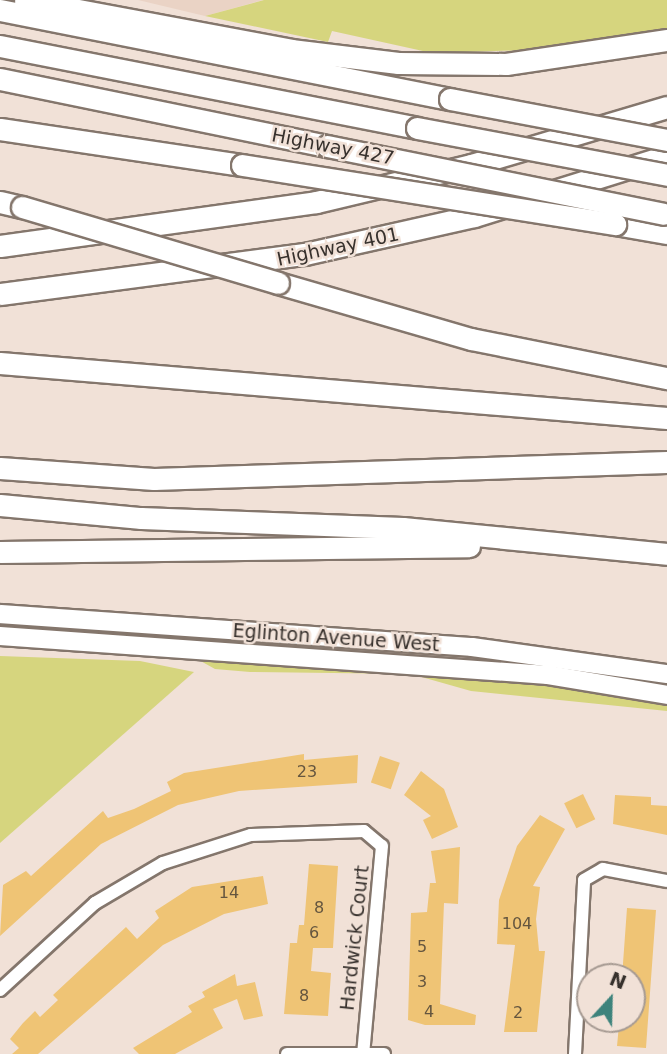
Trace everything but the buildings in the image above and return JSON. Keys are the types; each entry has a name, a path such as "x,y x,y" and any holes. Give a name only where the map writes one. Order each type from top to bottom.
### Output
{"highway":[{"path":"25,0 291,50 398,63 506,64 667,40"},
{"path":"0,9 667,140"},
{"path":"0,46 667,175"},
{"name":"Highway 427","path":"0,79 327,146 666,221"},
{"path":"0,246 316,202 471,165 667,107"},
{"path":"0,129 242,164 615,224 666,221"},
{"name":"Highway 401","path":"0,294 317,252 474,216 667,156"},
{"path":"0,202 471,339 667,378"},
{"path":"0,363 667,418"},
{"path":"0,468 154,479 667,461"},
{"path":"0,505 141,518 403,528 667,554"},
{"path":"0,552 551,544"}],"main road":[{"name":"Eglinton Avenue West","path":"0,614 496,650 667,674"},
{"name":"Eglinton Avenue West","path":"0,636 548,675 667,695"}],"street":[{"name":"Hardwick Court","path":"0,990 95,902 163,863 251,835 364,831 382,846 363,1053"},
{"path":"575,1054 584,880 603,869 667,881"},
{"path":"287,1054 384,1054"}],"shaded area":[{"path":"138,0 263,0 205,16"},
{"path":"264,0 667,0 667,29 530,50 432,53 332,31 328,42 205,16"},
{"path":"0,656 140,661 194,672 0,843"},
{"path":"197,659 545,682 667,702 667,711 471,691 411,674 250,672 215,669"}]}
